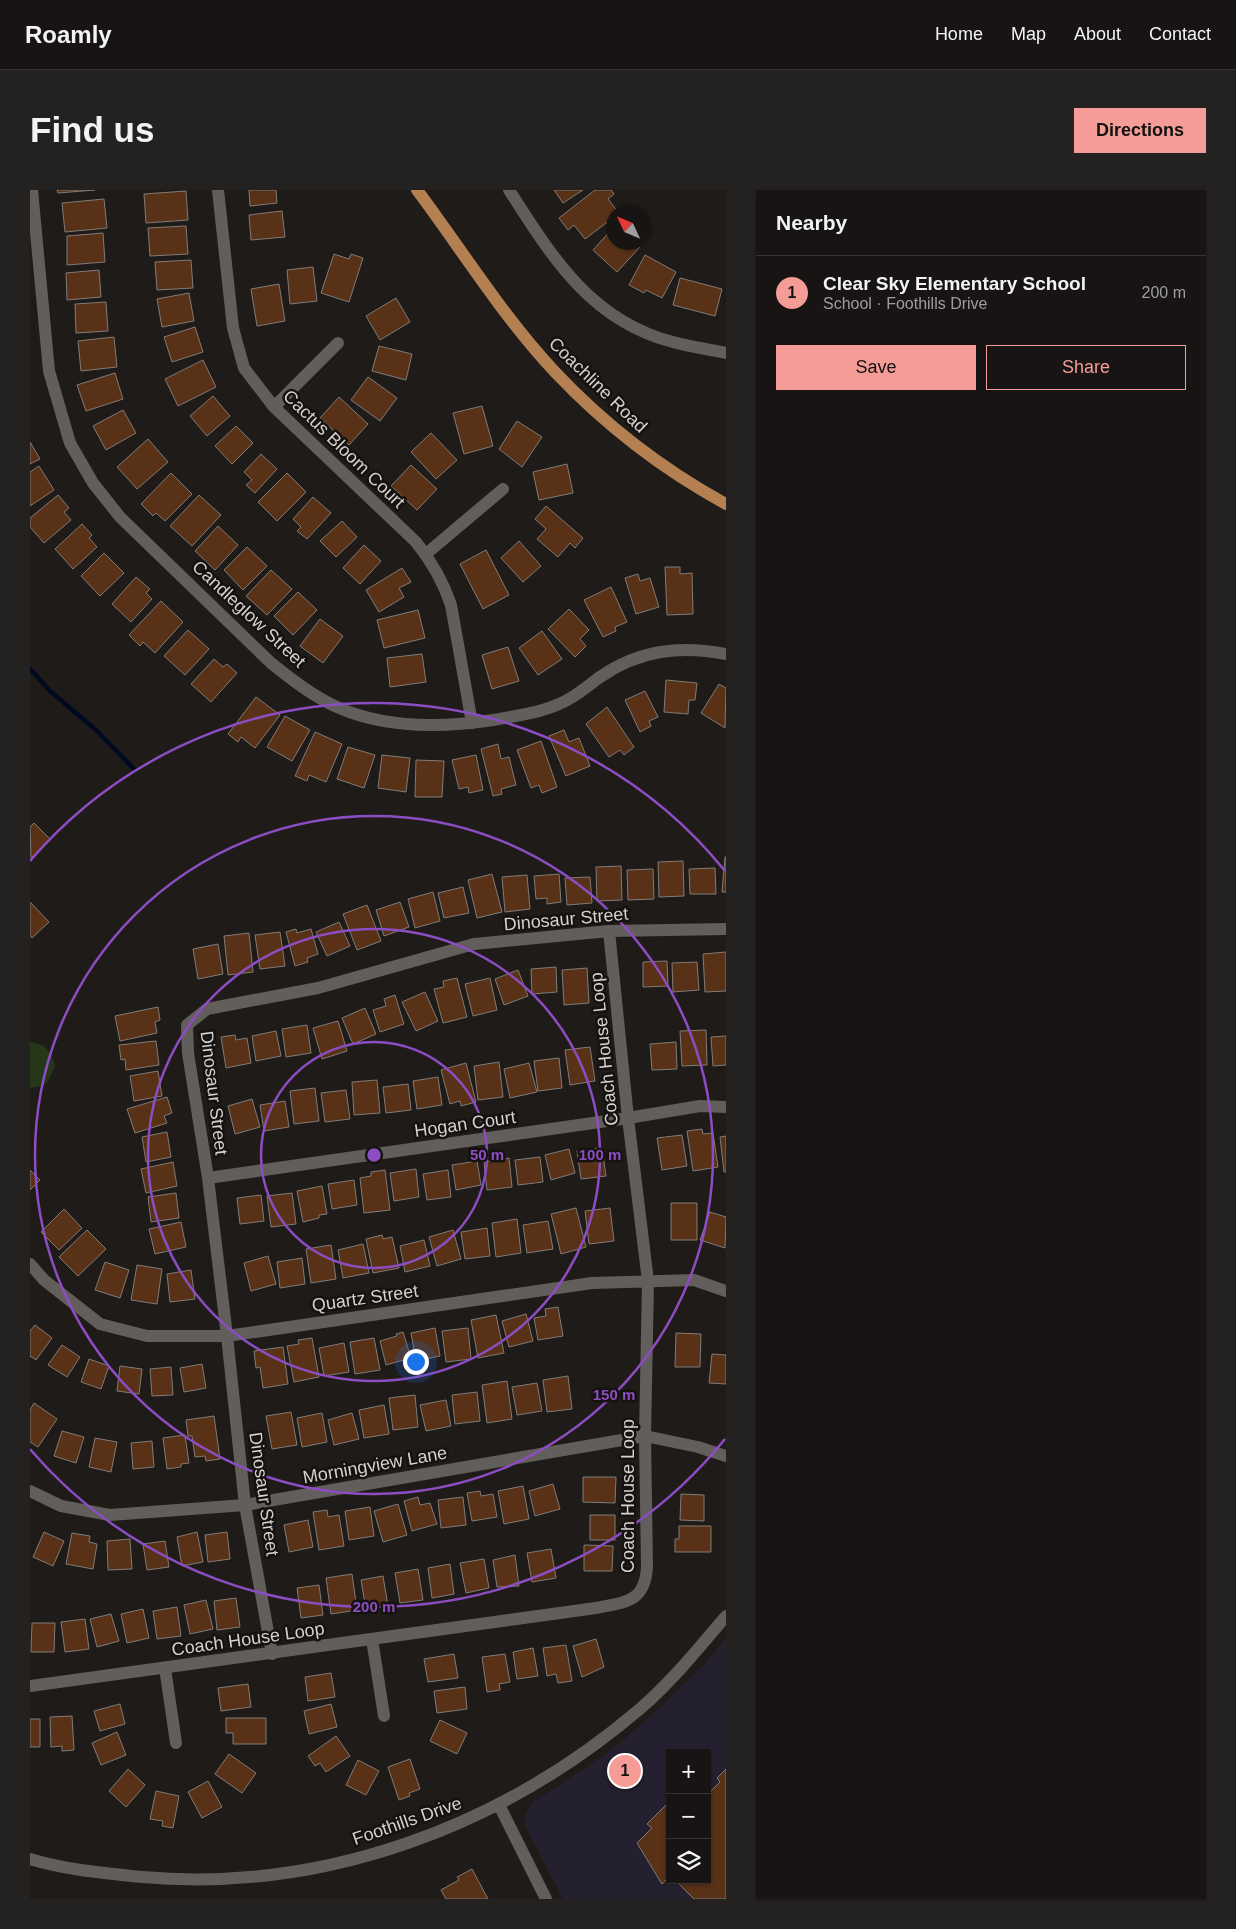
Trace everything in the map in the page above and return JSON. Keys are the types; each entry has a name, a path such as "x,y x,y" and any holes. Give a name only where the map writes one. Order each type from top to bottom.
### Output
{"main road":[{"name":"Coachline Road","path":"418,190 529,342 555,372 600,416 642,451 726,504"}],"street":[{"name":"Candleglow Street","path":"32,190 49,371 70,443 93,484 120,517 271,663 293,680 336,707 366,717 405,725 444,727 512,717 558,705 575,697 622,663 651,653 680,648 726,654"},
{"name":"Cactus Bloom Court","path":"218,190 233,328 244,368 274,407 416,542 426,554 445,587 451,605 472,723"},
{"path":"509,190 552,256 570,279 611,314 639,330 672,342 726,353"},
{"path":"274,407 338,342"},
{"path":"426,554 503,489"},
{"name":"Dinosaur Street","path":"272,1654 245,1505 208,1178 188,1053 187,1025 207,1009 318,988 474,944 610,931 726,929"},
{"name":"Coach House Loop","path":"30,1686 596,1608 631,1600 641,1592 646,1582 647,1567 645,1436 648,1281 628,1118 610,931"},
{"name":"Hogan Court","path":"208,1178 700,1106 726,1107"},
{"name":"Quartz Street","path":"30,1264 44,1280 100,1324 147,1336 227,1336 592,1283 694,1280 726,1291"},
{"name":"Morningview Lane","path":"30,1491 61,1506 110,1514 245,1505 645,1436 698,1447 726,1456"},
{"name":"Foothills Drive","path":"30,1860 80,1870 160,1878 206,1879 250,1877 297,1871 375,1853 455,1826 499,1805 579,1756 630,1717 668,1681 726,1616"},
{"path":"372,1639 384,1716"},
{"path":"165,1668 176,1743"},
{"path":"499,1805 546,1899"}],"shaded area":[{"path":"726,1638 726,1899 563,1899 525,1826 526,1813 532,1803 599,1759 635,1731 706,1663"}],"green space":[{"path":"30,1042 44,1046 52,1056 55,1066 48,1081 42,1086 30,1088"}],"building":[{"path":"57,190 95,190 58,193"},
{"path":"249,190 276,190 277,203 250,206"},
{"path":"554,190 583,190 563,203"},
{"path":"595,190 611,190 614,194 608,199 613,205 606,205 606,223 585,239 574,225 568,230 559,218"},
{"path":"186,191 188,220 146,223 144,194"},
{"path":"104,199 107,228 65,232 62,203"},
{"path":"282,211 285,237 251,240 249,215"},
{"path":"186,226 188,254 150,256 148,228"},
{"path":"103,233 105,262 67,265 67,236"},
{"path":"606,236 606,250 637,250 617,272 593,250"},
{"path":"334,254 349,259 351,254 363,258 349,302 321,293"},
{"path":"645,255 676,272 662,298 646,290 644,293 629,285"},
{"path":"191,260 193,288 157,290 155,262"},
{"path":"313,267 317,301 290,304 287,270"},
{"path":"99,270 101,297 67,300 66,273"},
{"path":"680,278 722,289 715,316 673,305"},
{"path":"279,284 285,321 257,326 251,289"},
{"path":"189,293 194,321 162,327 157,299"},
{"path":"396,298 410,322 380,340 366,316"},
{"path":"106,302 108,331 76,333 75,304"},
{"path":"195,327 203,352 172,362 164,337"},
{"path":"114,337 117,367 81,371 78,341"},
{"path":"379,346 412,354 406,380 372,371"},
{"path":"203,360 216,387 178,406 165,379"},
{"path":"115,373 123,399 86,411 77,385"},
{"path":"368,377 397,398 380,421 351,400"},
{"path":"213,396 230,416 207,436 190,416"},
{"path":"339,397 368,424 349,445 320,418"},
{"path":"482,406 493,446 464,454 453,413"},
{"path":"123,410 136,433 106,450 93,426"},
{"path":"517,421 542,437 522,467 499,449"},
{"path":"236,426 253,443 232,464 215,446"},
{"path":"431,433 457,460 436,479 411,452"},
{"path":"148,439 168,462 137,489 117,467"},
{"path":"30,442 40,459 30,464"},
{"path":"261,454 277,469 255,493 246,485 252,480 244,472"},
{"path":"567,464 573,493 539,500 533,472"},
{"path":"411,465 437,489 417,510 391,486"},
{"path":"39,466 54,490 30,506 30,472"},
{"path":"171,473 192,494 165,521 156,513 153,516 141,504"},
{"path":"287,473 306,492 277,521 258,502"},
{"path":"58,495 69,508 64,512 71,520 44,543 30,527 30,518"},
{"path":"199,495 221,515 192,546 170,526"},
{"path":"313,497 331,513 307,539 297,531 301,527 293,519"},
{"path":"546,506 583,538 575,548 570,543 558,557 537,539 546,529 535,519"},
{"path":"342,521 357,537 336,557 320,541"},
{"path":"82,524 92,535 89,538 97,547 73,569 55,549"},
{"path":"218,526 238,545 215,570 195,551"},
{"path":"519,541 541,566 523,582 501,558"},
{"path":"364,545 381,561 360,584 343,568"},
{"path":"247,547 267,566 243,590 224,570"},
{"path":"486,550 509,595 483,609 460,564"},
{"path":"104,553 124,573 100,596 81,576"},
{"path":"665,567 680,567 680,574 692,573 693,614 667,615"},
{"path":"402,568 411,582 399,588 404,597 379,612 366,590"},
{"path":"271,570 292,589 267,615 246,596"},
{"path":"638,574 640,581 650,578 659,607 636,614 625,578"},
{"path":"136,577 150,589 146,593 152,599 131,622 112,604"},
{"path":"611,587 627,622 615,627 616,631 603,637 584,600"},
{"path":"298,592 317,610 293,635 274,616"},
{"path":"161,601 183,622 155,653 143,642 140,646 129,635"},
{"path":"569,609 589,630 580,639 586,646 575,657 548,629"},
{"path":"418,610 425,638 384,648 377,620"},
{"path":"320,619 343,636 323,663 300,646"},
{"path":"188,630 209,649 185,675 164,656"},
{"path":"542,631 562,659 538,675 519,648"},
{"path":"508,647 519,681 492,689 482,655"},
{"path":"422,654 426,682 390,687 387,658"},
{"path":"214,659 223,667 227,664 237,673 211,702 191,684"},
{"path":"666,680 697,683 695,700 689,700 688,714 664,712"},
{"path":"719,684 726,688 725,728 701,713"},
{"path":"645,691 658,717 649,721 651,726 640,732 625,700"},
{"path":"256,697 280,715 255,748 241,737 238,742 228,734"},
{"path":"607,707 634,747 624,755 620,750 609,757 586,724"},
{"path":"285,716 310,730 292,761 267,747"},
{"path":"564,730 569,742 579,738 590,766 566,776 549,736"},
{"path":"315,732 342,744 326,782 309,775 307,781 295,776"},
{"path":"541,741 557,787 542,793 539,785 531,788 517,750"},
{"path":"498,744 501,759 509,757 516,785 501,789 502,794 493,796 481,749"},
{"path":"348,747 375,755 364,788 337,779"},
{"path":"382,755 410,758 406,792 378,788"},
{"path":"476,755 483,790 469,793 468,787 459,789 452,760"},
{"path":"416,760 444,761 442,797 415,797"},
{"path":"34,823 50,839 31,858 30,827"},
{"path":"725,857 726,892 722,892"},
{"path":"683,861 684,896 659,897 658,862"},
{"path":"621,866 622,900 597,901 596,867"},
{"path":"715,868 716,894 690,894 689,869"},
{"path":"653,869 654,899 628,900 627,870"},
{"path":"492,874 502,912 477,918 468,880"},
{"path":"559,874 561,902 547,904 547,898 536,899 534,876"},
{"path":"527,875 530,909 505,912 502,877"},
{"path":"590,877 592,903 567,905 565,878"},
{"path":"463,887 469,913 444,918 438,893"},
{"path":"433,892 440,921 415,928 408,899"},
{"path":"30,902 49,922 32,938 30,935"},
{"path":"400,902 409,927 384,936 376,910"},
{"path":"367,905 381,941 357,950 343,914"},
{"path":"339,922 350,946 327,956 316,932"},
{"path":"296,929 297,933 311,929 318,954 307,958 308,962 295,966 286,932"},
{"path":"280,932 285,966 260,969 255,935"},
{"path":"249,933 253,972 228,975 224,936"},
{"path":"218,944 223,974 198,979 193,949"},
{"path":"726,952 726,991 705,992 703,954"},
{"path":"667,961 668,986 643,987 643,962"},
{"path":"697,962 699,990 673,992 672,963"},
{"path":"556,967 557,992 532,994 531,969"},
{"path":"587,968 589,1003 564,1005 562,970"},
{"path":"518,970 528,996 504,1005 495,979"},
{"path":"457,978 467,1017 443,1023 434,989 444,987 443,981"},
{"path":"490,978 497,1010 473,1016 465,984"},
{"path":"425,992 438,1021 416,1031 402,1002"},
{"path":"395,995 404,1024 380,1032 373,1010 386,1006 384,999"},
{"path":"158,1007 160,1020 155,1022 157,1033 120,1041 115,1016"},
{"path":"365,1008 376,1034 353,1044 342,1018"},
{"path":"338,1021 347,1051 322,1059 313,1028"},
{"path":"307,1025 311,1053 286,1057 282,1029"},
{"path":"706,1030 707,1065 682,1066 680,1031"},
{"path":"276,1031 281,1056 256,1061 252,1036"},
{"path":"235,1035 236,1040 247,1038 251,1063 226,1068 221,1037"},
{"path":"726,1036 726,1065 713,1066 711,1037"},
{"path":"156,1041 159,1065 126,1070 125,1059 121,1060 119,1045"},
{"path":"676,1042 677,1069 652,1070 650,1044"},
{"path":"590,1047 595,1081 570,1085 565,1050"},
{"path":"559,1058 562,1088 538,1091 534,1061"},
{"path":"499,1062 503,1097 478,1100 474,1066"},
{"path":"466,1063 476,1102 461,1106 460,1101 450,1104 441,1070"},
{"path":"529,1063 537,1092 510,1098 504,1069"},
{"path":"158,1071 162,1096 134,1101 130,1076"},
{"path":"438,1077 442,1105 417,1109 413,1081"},
{"path":"377,1080 380,1113 354,1115 352,1082"},
{"path":"408,1084 411,1110 386,1113 383,1087"},
{"path":"315,1088 319,1121 294,1124 290,1091"},
{"path":"346,1090 350,1119 325,1122 321,1093"},
{"path":"167,1097 172,1113 164,1116 167,1123 135,1133 127,1109"},
{"path":"252,1099 260,1127 235,1134 228,1106"},
{"path":"285,1101 289,1127 264,1131 260,1105"},
{"path":"702,1129 703,1134 713,1133 718,1167 693,1171 687,1131"},
{"path":"167,1132 171,1157 146,1162 142,1137"},
{"path":"682,1135 687,1166 662,1170 657,1138"},
{"path":"726,1136 726,1172 724,1172 720,1137"},
{"path":"602,1148 606,1176 581,1179 577,1151"},
{"path":"569,1149 575,1173 551,1180 545,1155"},
{"path":"540,1157 543,1182 518,1185 515,1160"},
{"path":"509,1158 512,1187 487,1190 484,1162"},
{"path":"477,1161 481,1185 456,1190 452,1165"},
{"path":"173,1162 177,1186 146,1193 141,1169"},
{"path":"416,1169 419,1197 394,1201 390,1173"},
{"path":"30,1170 40,1180 30,1190"},
{"path":"385,1170 390,1210 364,1213 360,1178 371,1176 371,1172"},
{"path":"448,1170 451,1197 427,1200 423,1174"},
{"path":"354,1180 357,1205 332,1209 328,1184"},
{"path":"322,1186 327,1214 319,1215 319,1218 303,1222 297,1191"},
{"path":"176,1193 179,1218 151,1222 148,1197"},
{"path":"292,1193 296,1224 271,1227 267,1196"},
{"path":"261,1195 264,1221 240,1224 237,1198"},
{"path":"671,1203 697,1203 697,1240 671,1240"},
{"path":"576,1208 586,1247 561,1254 551,1214"},
{"path":"610,1208 614,1241 589,1244 585,1211"},
{"path":"64,1209 82,1228 59,1250 41,1232"},
{"path":"710,1212 726,1217 725,1248 700,1240"},
{"path":"517,1219 521,1253 496,1257 492,1223"},
{"path":"548,1221 553,1249 527,1253 523,1225"},
{"path":"181,1222 186,1247 155,1254 149,1229"},
{"path":"487,1228 490,1256 465,1259 461,1232"},
{"path":"87,1230 106,1249 78,1276 59,1257"},
{"path":"453,1230 461,1259 437,1266 429,1237"},
{"path":"382,1235 383,1239 392,1237 399,1268 373,1273 366,1239"},
{"path":"424,1240 430,1266 405,1272 400,1246"},
{"path":"363,1244 369,1273 343,1278 338,1250"},
{"path":"331,1245 336,1279 311,1283 306,1249"},
{"path":"268,1256 276,1284 251,1291 244,1263"},
{"path":"302,1258 305,1284 280,1288 277,1262"},
{"path":"105,1262 129,1270 120,1298 95,1290"},
{"path":"137,1265 162,1269 157,1304 131,1300"},
{"path":"191,1270 195,1299 170,1302 167,1274"},
{"path":"558,1307 563,1336 538,1340 534,1318 546,1316 545,1309"},
{"path":"526,1314 533,1341 509,1347 502,1321"},
{"path":"496,1315 504,1353 478,1358 471,1320"},
{"path":"35,1325 52,1338 36,1360 30,1356 30,1331"},
{"path":"435,1328 440,1356 416,1361 411,1333"},
{"path":"468,1328 471,1359 446,1362 442,1331"},
{"path":"403,1332 411,1358 386,1365 380,1341 397,1336 396,1334"},
{"path":"676,1333 701,1334 700,1367 675,1367"},
{"path":"312,1338 319,1377 294,1382 287,1346 299,1344 298,1340"},
{"path":"374,1338 380,1370 355,1374 350,1342"},
{"path":"344,1343 349,1372 324,1376 319,1348"},
{"path":"62,1345 80,1357 67,1377 48,1365"},
{"path":"283,1347 288,1384 263,1388 260,1367 256,1368 254,1351"},
{"path":"712,1354 726,1355 726,1384 709,1383"},
{"path":"89,1359 109,1366 101,1389 81,1382"},
{"path":"202,1364 206,1388 184,1392 180,1368"},
{"path":"120,1366 142,1369 139,1394 117,1391"},
{"path":"171,1367 173,1395 152,1396 150,1369"},
{"path":"568,1376 572,1409 547,1412 543,1380"},
{"path":"507,1381 512,1419 487,1423 482,1385"},
{"path":"537,1383 542,1411 517,1415 512,1387"},
{"path":"477,1392 480,1421 455,1424 452,1395"},
{"path":"415,1395 418,1427 393,1430 389,1398"},
{"path":"446,1400 451,1426 426,1431 420,1405"},
{"path":"34,1403 57,1419 38,1447 30,1442 30,1410"},
{"path":"384,1405 389,1434 364,1438 359,1410"},
{"path":"291,1412 297,1445 272,1449 266,1416"},
{"path":"322,1413 327,1442 302,1447 297,1418"},
{"path":"352,1413 359,1439 334,1445 328,1420"},
{"path":"214,1416 220,1459 206,1461 205,1456 195,1457 192,1436 188,1436 186,1420"},
{"path":"62,1431 84,1437 76,1463 54,1456"},
{"path":"185,1435 189,1463 181,1464 181,1467 167,1469 163,1438"},
{"path":"95,1438 117,1442 111,1472 89,1467"},
{"path":"152,1441 154,1467 133,1469 131,1443"},
{"path":"583,1477 616,1477 615,1503 583,1502"},
{"path":"553,1484 560,1509 535,1516 529,1491"},
{"path":"523,1486 529,1519 504,1524 498,1491"},
{"path":"480,1491 481,1496 493,1494 497,1517 472,1521 467,1493"},
{"path":"681,1494 704,1495 704,1521 680,1520"},
{"path":"418,1497 420,1505 430,1503 437,1524 412,1531 404,1501"},
{"path":"463,1497 466,1525 441,1528 438,1500"},
{"path":"398,1504 407,1535 383,1542 374,1511"},
{"path":"370,1507 374,1536 349,1540 345,1511"},
{"path":"327,1510 328,1517 339,1515 344,1546 319,1550 313,1512"},
{"path":"590,1515 615,1515 615,1540 590,1540"},
{"path":"308,1520 313,1547 289,1552 284,1525"},
{"path":"679,1526 711,1526 711,1552 675,1552 675,1539 679,1539"},
{"path":"44,1532 64,1541 53,1566 33,1557"},
{"path":"197,1532 203,1562 182,1566 177,1537"},
{"path":"227,1532 230,1559 208,1562 205,1535"},
{"path":"72,1533 90,1536 89,1542 97,1544 93,1569 66,1564"},
{"path":"130,1539 132,1569 108,1570 107,1541"},
{"path":"165,1541 169,1567 147,1570 143,1544"},
{"path":"584,1545 613,1546 612,1571 584,1571"},
{"path":"551,1549 556,1578 532,1582 527,1553"},
{"path":"515,1555 519,1586 497,1587 493,1560"},
{"path":"484,1559 489,1588 466,1593 460,1563"},
{"path":"450,1564 454,1594 432,1598 428,1568"},
{"path":"418,1569 423,1600 400,1603 395,1573"},
{"path":"352,1574 357,1610 331,1614 326,1578"},
{"path":"383,1576 388,1606 366,1610 361,1580"},
{"path":"319,1585 323,1615 301,1618 297,1588"},
{"path":"236,1598 240,1627 217,1630 214,1601"},
{"path":"206,1600 213,1629 190,1634 184,1605"},
{"path":"177,1607 181,1636 157,1639 153,1611"},
{"path":"143,1609 149,1638 127,1643 121,1614"},
{"path":"111,1614 119,1641 97,1647 90,1619"},
{"path":"85,1619 89,1649 65,1652 61,1622"},
{"path":"32,1623 55,1623 54,1652 31,1652"},
{"path":"596,1639 604,1667 582,1677 573,1646"},
{"path":"566,1645 572,1681 558,1683 556,1674 547,1676 543,1648"},
{"path":"533,1648 538,1676 517,1679 513,1652"},
{"path":"454,1654 458,1678 428,1682 424,1659"},
{"path":"505,1654 510,1682 499,1684 500,1690 487,1692 482,1657"},
{"path":"331,1673 335,1697 308,1701 305,1677"},
{"path":"248,1684 251,1707 221,1711 218,1688"},
{"path":"465,1687 467,1709 437,1713 434,1691"},
{"path":"120,1704 125,1724 100,1731 94,1711"},
{"path":"331,1704 337,1727 309,1734 304,1711"},
{"path":"72,1716 74,1750 62,1751 62,1746 51,1747 50,1717"},
{"path":"226,1718 266,1718 266,1744 233,1744 233,1733 226,1733"},
{"path":"30,1719 40,1719 40,1747 30,1747"},
{"path":"440,1720 467,1733 457,1754 430,1741"},
{"path":"117,1732 126,1755 101,1765 92,1743"},
{"path":"336,1736 350,1756 326,1772 320,1763 315,1766 308,1756"},
{"path":"229,1754 256,1773 242,1793 215,1774"},
{"path":"410,1759 420,1789 409,1793 410,1796 399,1800 388,1767"},
{"path":"358,1760 379,1771 366,1795 346,1785"},
{"path":"128,1769 145,1785 126,1807 109,1791"},
{"path":"726,1769 726,1899 694,1899 679,1884 711,1884 711,1791 720,1782 717,1778"},
{"path":"208,1781 222,1807 202,1818 188,1792"},
{"path":"156,1791 179,1796 173,1828 162,1826 163,1821 150,1819"},
{"path":"666,1805 666,1880 662,1884 637,1843 652,1828 647,1824"},
{"path":"472,1869 488,1899 446,1899 441,1890 459,1880 457,1877"}],"waterway":[{"path":"30,669 50,691 96,730 135,770"}],"place":[{"name":"Clear Sky Elementary School","path":"625,1771"}]}
